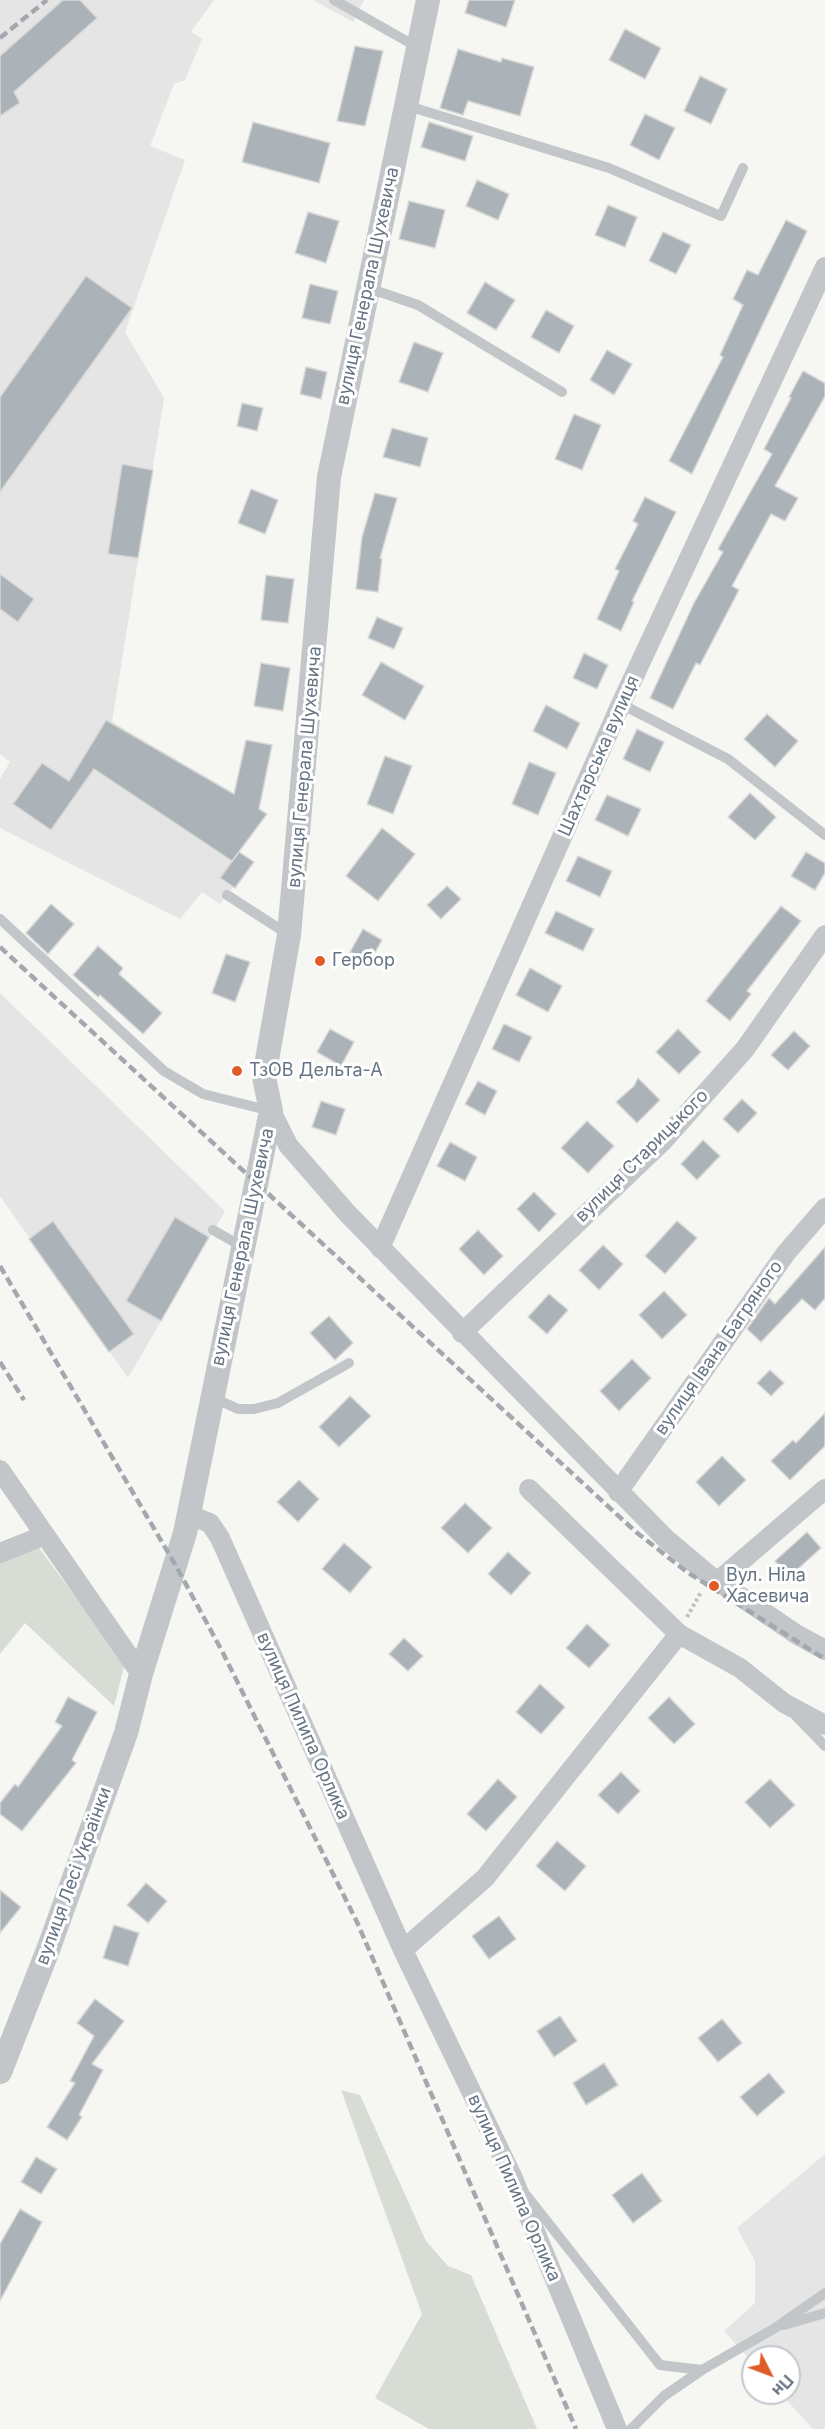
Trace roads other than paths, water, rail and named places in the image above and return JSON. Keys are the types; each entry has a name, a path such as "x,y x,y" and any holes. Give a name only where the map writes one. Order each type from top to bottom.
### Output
{"street":[{"name":"вулиця Генерала Шухевича","path":"187,1524 241,1246 271,1111 264,1077 289,935 329,477 428,0"},
{"name":"Шахтарська вулиця","path":"380,1248 621,704 822,280"},
{"name":"вулиця Старицького","path":"462,1333 662,1142 744,1049 825,934"},
{"path":"271,1111 288,1145 380,1248 666,1539 714,1579 796,1634 825,1650"},
{"name":"вулиця Івана Багряного","path":"618,1492 786,1253 825,1208"},
{"path":"0,1470 141,1676"},
{"path":"529,1489 679,1634 740,1668 784,1703 825,1725"},
{"path":"714,1579 825,1489"},
{"name":"вулиця Пилипа Орлика","path":"187,1524 210,1523 220,1538 403,1950 512,2176 617,2429"},
{"name":"вулиця Лесі Українки","path":"0,2072 48,1950 126,1733 187,1524"},
{"path":"0,1553 45,1535"},
{"path":"403,1950 485,1878 679,1634"}],"lane":[{"path":"334,0 417,47"},
{"path":"405,105 609,168 721,216 742,168"},
{"path":"368,288 418,306 562,392"},
{"path":"621,704 728,759 825,835"},
{"path":"227,895 289,935"},
{"path":"0,919 164,1071 203,1094 271,1111"},
{"path":"213,1230 241,1246"},
{"path":"212,1396 238,1409 254,1409 278,1403 349,1363"},
{"path":"784,1703 825,1746"},
{"path":"512,2176 660,2365 702,2370"},
{"path":"631,2429 664,2396 702,2370 775,2328 825,2293"},
{"path":"775,2328 825,2313"}],"railway":[{"path":"0,38 47,0"},
{"path":"0,947 636,1532 687,1572 825,1659"},
{"path":"0,1266 176,1566 222,1651 357,1922 576,2429"},
{"path":"0,1362 24,1400"}],"place":[{"name":"Гербор","path":"320,961"},
{"name":"ТзОВ Дельта-А","path":"237,1071"},
{"name":"Вул. Ніла Хасевича","path":"714,1586"}]}
